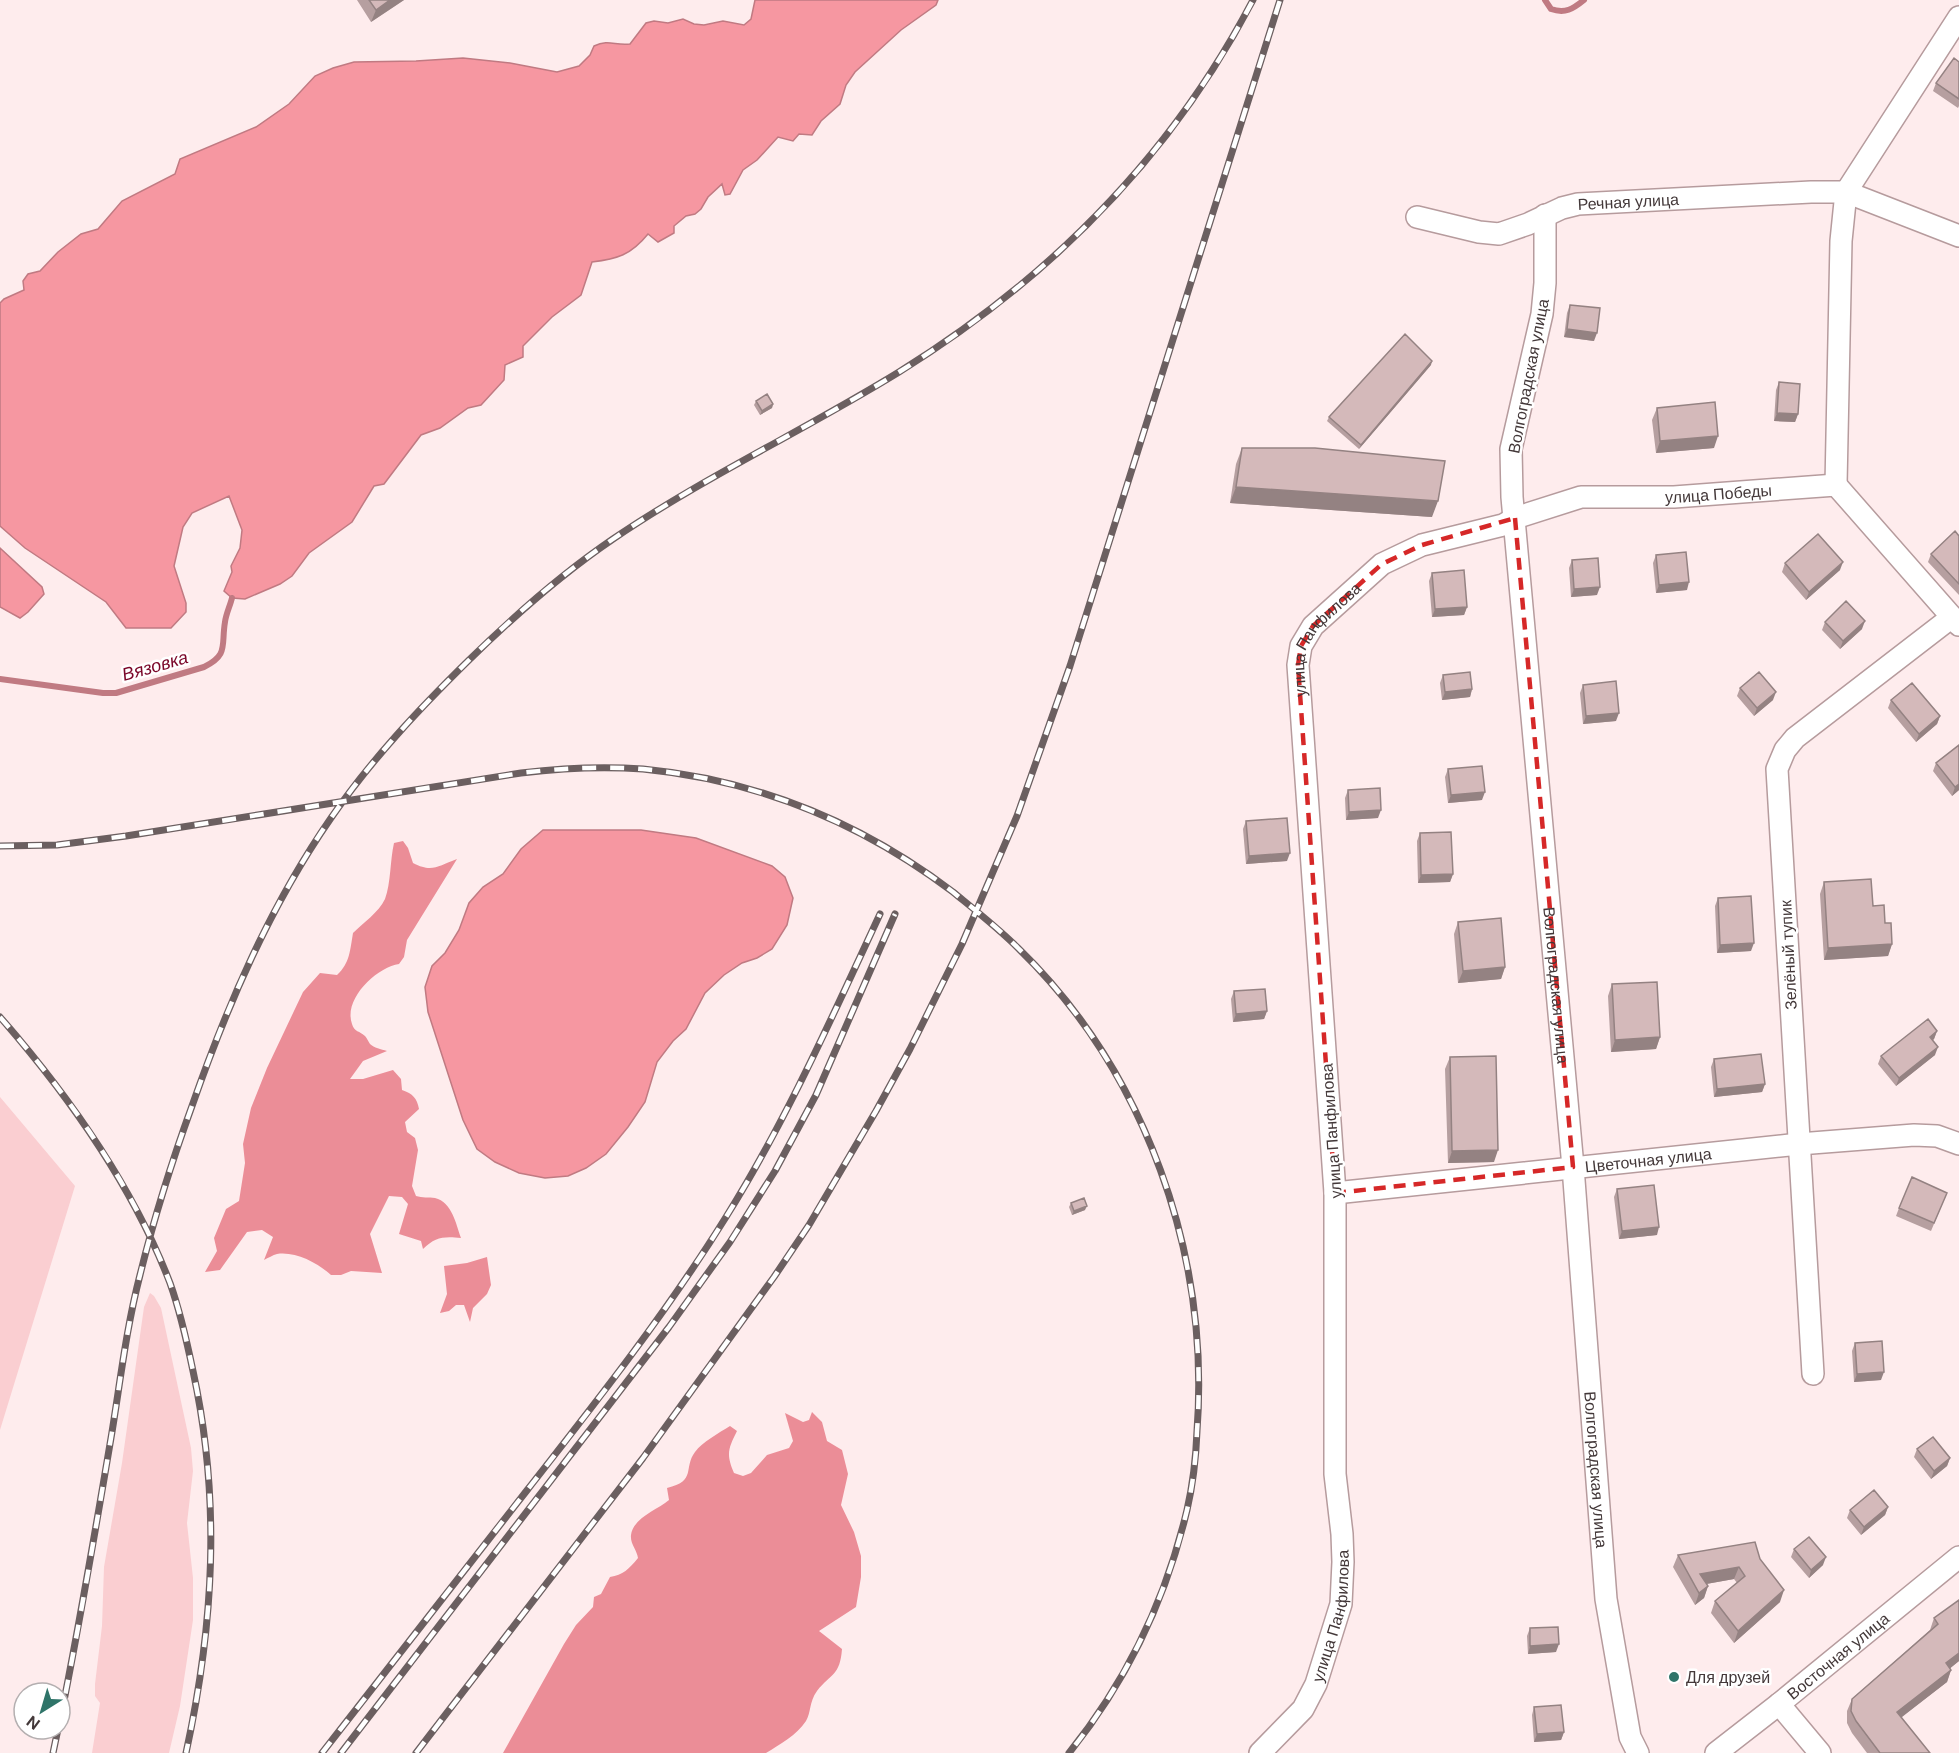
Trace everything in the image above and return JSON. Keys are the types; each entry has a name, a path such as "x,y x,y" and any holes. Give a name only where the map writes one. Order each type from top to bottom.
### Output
{"street":[{"path":"1955,621 1836,485 1841,241 1846,192 1959,17"},
{"name":"Речная улица","path":"1417,218 1479,232 1499,234 1521,227 1562,208 1597,202 1846,192 1959,236"},
{"name":"Волгоградская улица","path":"1545,215 1545,283 1542,314 1511,449 1510,476 1573,1167 1606,1599 1630,1737 1638,1753"},
{"name":"улица Победы","path":"1422,545 1503,525 1515,518 1581,497 1674,498 1836,485"},
{"name":"улица Панфилова","path":"1260,1753 1293,1722 1303,1709 1325,1659 1341,1604 1342,1534 1335,1474 1335,1193 1298,665 1301,646 1313,626 1382,564 1422,545"},
{"name":"Зелёный тупик","path":"1813,1374 1777,770 1785,750 1795,738 1955,621"},
{"name":"Цветочная улица","path":"1335,1193 1799,1144 1914,1135 1937,1136 1959,1144"},
{"name":"Восточная улица","path":"1716,1753 1959,1557"},
{"path":"1779,1704 1820,1753"}],"highlighted area":[{"path":"1515,518 1573,1167 1335,1193 1298,665 1301,646 1313,626 1382,564 1422,545"}],"shaded area":[{"path":"755,0 938,0 936,5 901,30 855,72 846,85 840,104 821,121 812,135 799,134 793,141 778,137 757,160 743,170 730,194 725,195 722,184 708,197 701,209 695,214 686,216 674,226 674,233 658,242 648,234 636,247 623,255 592,262 581,295 552,317 523,346 523,357 505,365 504,380 481,405 468,408 440,428 421,435 384,484 374,486 352,522 309,553 292,576 280,584 245,599 232,598 224,591 232,572 231,566 240,548 242,530 229,496 192,513 183,527 174,566 186,603 186,612 171,628 126,628 106,602 25,548 0,526 0,303 24,290 23,281 28,274 40,271 58,252 81,234 98,229 122,201 175,174 180,159 256,127 289,104 315,76 354,62 463,58 510,63 557,72 579,66 590,55 594,46 599,44 630,44 646,23 654,21 668,23 683,19 704,25 723,21 744,25 751,19"},
{"path":"0,548 42,587 44,594 20,618 0,607"},
{"path":"543,830 641,830 696,838 772,866 785,877 793,898 787,925 772,949 757,958 742,963 724,975 705,993 686,1029 673,1041 657,1062 645,1102 606,1154 586,1168 568,1176 545,1178 519,1173 495,1162 477,1149 463,1120 428,1012 425,987 432,966 445,953 459,930 469,903 483,887 503,874 521,849"},
{"path":"403,841 413,863 425,868 457,859 407,940 404,957 399,964 390,966 372,978 357,995 352,1005 353,1027 365,1036 370,1044 387,1051 363,1061 350,1079 363,1079 393,1070 401,1079 402,1090 416,1099 419,1109 405,1122 407,1132 415,1138 418,1150 412,1186 416,1196 435,1198 446,1204 461,1238 440,1238 423,1249 421,1241 399,1234 408,1204 402,1197 389,1196 370,1234 382,1273 351,1271 341,1275 331,1275 313,1262 291,1254 277,1254 264,1260 273,1237 262,1230 247,1232 220,1270 205,1272 217,1251 214,1238 226,1209 239,1201 245,1163 243,1144 251,1108 267,1068 303,992 320,973 337,975 345,966 353,933 375,913 385,899 394,843"},
{"path":"0,1097 75,1186 0,1430"},
{"path":"487,1257 491,1285 487,1294 473,1308 470,1322 464,1305 456,1305 449,1311 440,1313 447,1294 444,1266"},
{"path":"150,1293 161,1308 191,1448 193,1471 187,1523 193,1578 193,1620 180,1706 169,1753 92,1753 100,1703 95,1696 95,1684 102,1626 104,1567 122,1463 144,1307"},
{"path":"812,1412 822,1422 827,1441 842,1450 848,1474 841,1505 854,1532 861,1556 861,1577 856,1607 819,1631 842,1649 841,1658 837,1669 814,1695 808,1718 798,1731 766,1753 503,1753 564,1644 576,1625 593,1607 594,1597 601,1594 610,1577 626,1571 638,1558 631,1538 636,1524 669,1500 667,1488 686,1478 692,1458 698,1448 730,1426 737,1431 730,1447 730,1461 734,1473 743,1476 751,1473 767,1455 789,1448 793,1441 785,1413 803,1422 809,1420"}],"building":[{"path":"369,0 390,0 376,10"},
{"path":"1954,58 1959,62 1959,99 1936,83"},
{"path":"1570,305 1600,308 1597,333 1567,329"},
{"path":"1405,334 1432,361 1361,445 1329,417"},
{"path":"1779,382 1800,384 1798,414 1777,413"},
{"path":"767,394 773,404 762,411 756,401"},
{"path":"1715,402 1718,436 1660,441 1657,408"},
{"path":"1242,448 1315,448 1445,461 1438,501 1236,487"},
{"path":"1955,531 1959,536 1959,584 1931,554"},
{"path":"1818,534 1843,562 1809,592 1785,563"},
{"path":"1686,552 1689,582 1659,585 1656,555"},
{"path":"1598,558 1600,587 1574,589 1572,560"},
{"path":"1464,570 1467,607 1435,609 1432,573"},
{"path":"1846,601 1865,621 1843,641 1825,622"},
{"path":"1470,672 1472,689 1445,692 1443,675"},
{"path":"1759,672 1776,692 1757,708 1740,688"},
{"path":"1616,681 1619,713 1586,716 1583,685"},
{"path":"1912,683 1940,716 1919,734 1891,700"},
{"path":"1959,745 1959,784 1955,787 1936,763"},
{"path":"1482,766 1485,792 1451,795 1448,769"},
{"path":"1380,788 1381,810 1349,812 1348,790"},
{"path":"1287,818 1290,853 1249,856 1246,821"},
{"path":"1451,832 1453,874 1421,875 1420,833"},
{"path":"1871,879 1873,906 1884,905 1885,923 1891,923 1892,944 1828,948 1824,882"},
{"path":"1751,896 1754,943 1720,945 1718,898"},
{"path":"1501,918 1505,967 1463,971 1458,922"},
{"path":"1657,982 1660,1037 1615,1040 1612,984"},
{"path":"1265,989 1267,1011 1236,1014 1234,991"},
{"path":"1928,1019 1937,1031 1930,1037 1938,1047 1899,1078 1881,1056"},
{"path":"1761,1054 1765,1084 1717,1089 1714,1059"},
{"path":"1496,1056 1498,1150 1452,1151 1450,1057"},
{"path":"1912,1177 1947,1193 1934,1223 1899,1208"},
{"path":"1654,1185 1659,1227 1622,1231 1617,1189"},
{"path":"1084,1198 1087,1206 1074,1211 1071,1203"},
{"path":"1882,1341 1884,1372 1857,1374 1855,1343"},
{"path":"1933,1437 1950,1458 1934,1471 1917,1449"},
{"path":"1874,1490 1888,1507 1864,1527 1850,1510"},
{"path":"1809,1537 1826,1557 1811,1570 1794,1549"},
{"path":"1755,1542 1760,1559 1784,1590 1738,1631 1715,1601 1745,1576 1739,1567 1700,1574 1708,1586 1699,1593 1678,1555"},
{"path":"1959,1600 1959,1653 1946,1663 1951,1670 1897,1712 1930,1753 1880,1753 1856,1721 1851,1711 1852,1699 1938,1624 1934,1618"},
{"path":"1558,1627 1559,1644 1530,1646 1530,1628"},
{"path":"1561,1705 1564,1732 1537,1734 1534,1707"}],"waterway":[{"name":"Вязовка","path":"1545,0 1551,9 1561,11 1572,8 1584,0"},
{"name":"Вязовка","path":"0,679 116,693 204,667 221,654 226,619 232,598"}],"railway":[{"path":"68,1681 131,1316 157,1211 192,1106 235,994 288,886 331,818 379,755 432,697 503,628 574,567 648,516 899,372 954,336 1006,297 1055,255 1102,210 1145,162 1184,111 1220,57 1253,0"},
{"path":"416,1753 643,1458 774,1277 809,1225 876,1111 910,1049 962,944 1017,816 1070,666 1280,0"},
{"path":"0,846 57,845 126,836 521,773 582,768 643,769 727,783 807,809 882,845 918,867 986,919 1018,948 1063,997 1102,1051 1134,1109 1160,1170 1180,1234 1193,1299 1198,1365 1197,1441 1191,1490 1178,1543 1168,1576 1142,1638 1109,1698 1069,1753"},
{"path":"322,1753 656,1322 703,1252 769,1144 880,914"},
{"path":"341,1753 669,1327 730,1242 775,1171 816,1095 895,914"},
{"path":"0,1017 74,1110 118,1176 155,1246 170,1283 183,1327 202,1419 208,1467 210,1515 208,1609 203,1657 186,1753"},
{"path":"53,1753 56,1741"}],"place":[{"name":"Для друзей","path":"1674,1677"}]}
